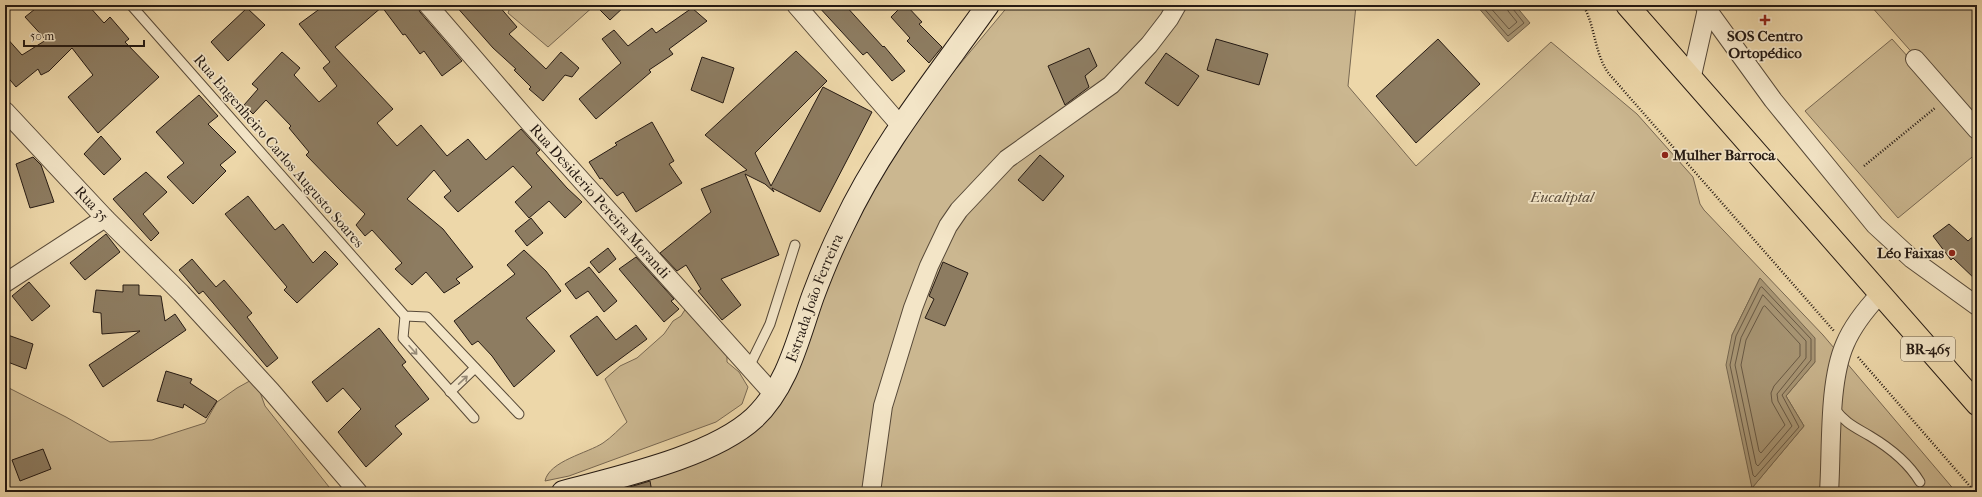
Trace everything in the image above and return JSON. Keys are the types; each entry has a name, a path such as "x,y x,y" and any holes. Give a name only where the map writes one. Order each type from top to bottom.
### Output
{"highway":[{"name":"BR-465","path":"1626,5 1977,404"}],"street":[{"name":"Rua Desiderio Pereira Morandi","path":"428,5 529,122 774,395"},
{"path":"796,5 900,125"},
{"name":"Estrada João Ferreira","path":"563,492 675,460 702,449 744,426 756,416 774,395 791,361 814,294 842,226 874,165 900,125 988,5"},
{"path":"871,492 883,406 913,308 929,266 948,226 959,210 1007,159 1111,85 1150,45 1169,19 1177,5"},
{"path":"1692,80 1705,7"},
{"path":"1705,7 1778,106 1875,225 1912,259 1977,306"},
{"path":"1915,59 1977,130"},
{"name":"Rua 35","path":"5,111 105,218 181,294 271,390 358,492"},
{"path":"5,283 105,218"},
{"path":"1829,492 1836,376 1845,344 1862,314 1880,294"}],"lane":[{"name":"Rua Engenheiro Carlos Augusto Soares","path":"131,5 405,316"},
{"path":"749,367 770,324 795,246"},
{"path":"474,418 403,338 405,316 427,317 520,414"},
{"path":"450,392 475,368"},
{"path":"1833,407 1847,423 1870,436 1903,460 1912,468 1920,482"}],"path":[{"path":"1583,5 1593,27 1602,64 1610,75 1976,492"},
{"path":"1864,166 1948,98"}],"green space":[{"path":"511,5 595,5 548,47 508,13"},
{"name":"Eucaliptal","path":"1009,5 1356,5 1348,86 1416,166 1551,42 1637,114 1693,177 1700,204 1704,210 1823,335 1956,492 605,492 754,432 815,310 853,222 931,99","holes":["1760,278 1815,362 1786,396 1804,426 1752,488 1732,335"]},
{"path":"1870,5 1977,5 1977,126"},
{"path":"1892,39 1977,134 1977,153 1898,218 1805,111"},
{"path":"686,308 727,353 727,362 739,372 748,387 742,404 716,422 569,476 545,481 548,474 554,468 570,458 603,443 627,422 605,379 620,366 637,358 664,334 673,321 681,316"},
{"path":"255,378 265,406 333,492 5,492 5,386 66,417 110,442 152,440 205,423 217,402"}],"water":[{"path":"1476,5 1515,5 1530,23 1508,42"},
{"path":"1760,278 1815,338 1815,362 1786,396 1804,426 1752,488 1726,365 1732,335"}],"building":[{"path":"40,5 88,5 104,23 110,17 129,39 125,42 159,77 98,133 68,97 93,75 72,48 49,71 41,75 38,69 16,87 5,74 5,36 22,55 46,40 25,17"},
{"path":"325,5 417,5 420,12 462,61 442,76 424,51 420,54 405,34 403,35 382,7 335,47 393,109 377,123 397,146 421,125 447,156 468,139 486,160 521,129 540,150 536,153 567,188 582,202 565,218 549,201 529,218 515,202 532,187 513,166 458,212 444,197 451,191 434,170 407,199 443,229 473,267 456,279 460,283 444,293 426,272 412,285 395,269 402,263 372,230 365,236 356,225 365,214 306,155 309,152 289,128 291,126 266,100 253,114 244,105 258,89 252,84 282,52 300,68 294,75 319,102 337,86 323,68 330,62 299,24"},
{"path":"455,5 498,5 517,27 509,34 546,69 561,52 579,68 572,77 565,75 543,101 529,89 531,87 514,70 516,69 493,48"},
{"path":"595,5 626,5 610,20"},
{"path":"817,5 845,5 883,47 884,46 905,71 892,81 867,52 863,55"},
{"path":"903,5 906,5 922,22 919,24 942,47 929,63 907,41 910,38 891,17"},
{"path":"247,8 265,25 228,61 211,42"},
{"path":"692,8 707,21 669,49 673,54 649,70 651,72 596,119 579,99 621,63 602,39 614,30 628,46 652,28 656,33"},
{"path":"1216,39 1268,54 1259,85 1207,70"},
{"path":"1438,39 1480,84 1416,143 1376,96"},
{"path":"1089,48 1097,66 1085,76 1089,87 1065,105 1048,66"},
{"path":"796,51 827,81 755,153 771,186 823,87 872,112 820,212 772,188 774,192 765,184 745,174 779,255 721,279 741,305 722,320 698,291 701,289 686,265 677,271 660,253 711,212 701,189 747,170 705,135"},
{"path":"1166,53 1199,76 1178,106 1145,83"},
{"path":"702,57 734,68 723,103 691,90"},
{"path":"199,95 218,116 208,124 236,152 220,165 226,171 193,204 167,177 184,163 156,132"},
{"path":"652,122 674,161 669,164 682,183 636,212 623,192 617,196 602,178 600,179 589,162 617,145 615,143"},
{"path":"101,136 121,159 104,175 84,154"},
{"path":"1040,155 1064,176 1043,201 1018,180"},
{"path":"33,157 41,165 54,202 30,208 16,164"},
{"path":"146,172 167,192 143,214 159,233 151,241 113,199"},
{"path":"248,196 275,230 283,224 313,263 325,251 338,264 297,303 284,290 287,287 225,214"},
{"path":"531,218 543,233 527,246 515,231"},
{"path":"1949,224 1968,241 1977,233 1977,281 1953,258 1951,260 1933,236"},
{"path":"106,234 120,252 85,280 70,263"},
{"path":"608,248 616,259 599,273 590,262"},
{"path":"524,250 546,271 561,291 526,318 555,351 514,387 492,356 478,341 472,345 454,321 515,274 507,265"},
{"path":"636,257 674,299 671,301 679,309 664,322 619,269"},
{"path":"192,259 216,287 224,280 252,313 247,317 278,358 267,367 203,291 199,294 179,270"},
{"path":"943,262 968,273 945,326 925,318 934,299 929,296"},
{"path":"589,267 617,301 604,312 588,291 576,299 565,284"},
{"path":"29,282 50,306 32,321 12,296"},
{"path":"123,285 139,285 139,295 161,296 165,321 175,314 186,330 103,387 89,365 140,331 102,334 101,313 93,312 96,290 123,292"},
{"path":"597,316 616,340 636,325 647,339 597,376 570,336"},
{"path":"379,328 406,362 402,365 429,399 395,426 402,434 366,467 338,432 361,409 343,388 327,402 312,382"},
{"path":"5,334 33,344 26,369 5,361"},
{"path":"166,371 192,379 190,383 217,401 206,418 184,404 183,408 157,401"},
{"path":"43,449 51,469 20,481 12,460"},
{"path":"650,481 652,492 612,492 640,484"}],"place":[{"name":"SOS Centro Ortopédico","path":"1765,20"},
{"name":"Mulher Barroca","path":"1665,155"},
{"name":"Léo Faixas","path":"1952,253"}]}
